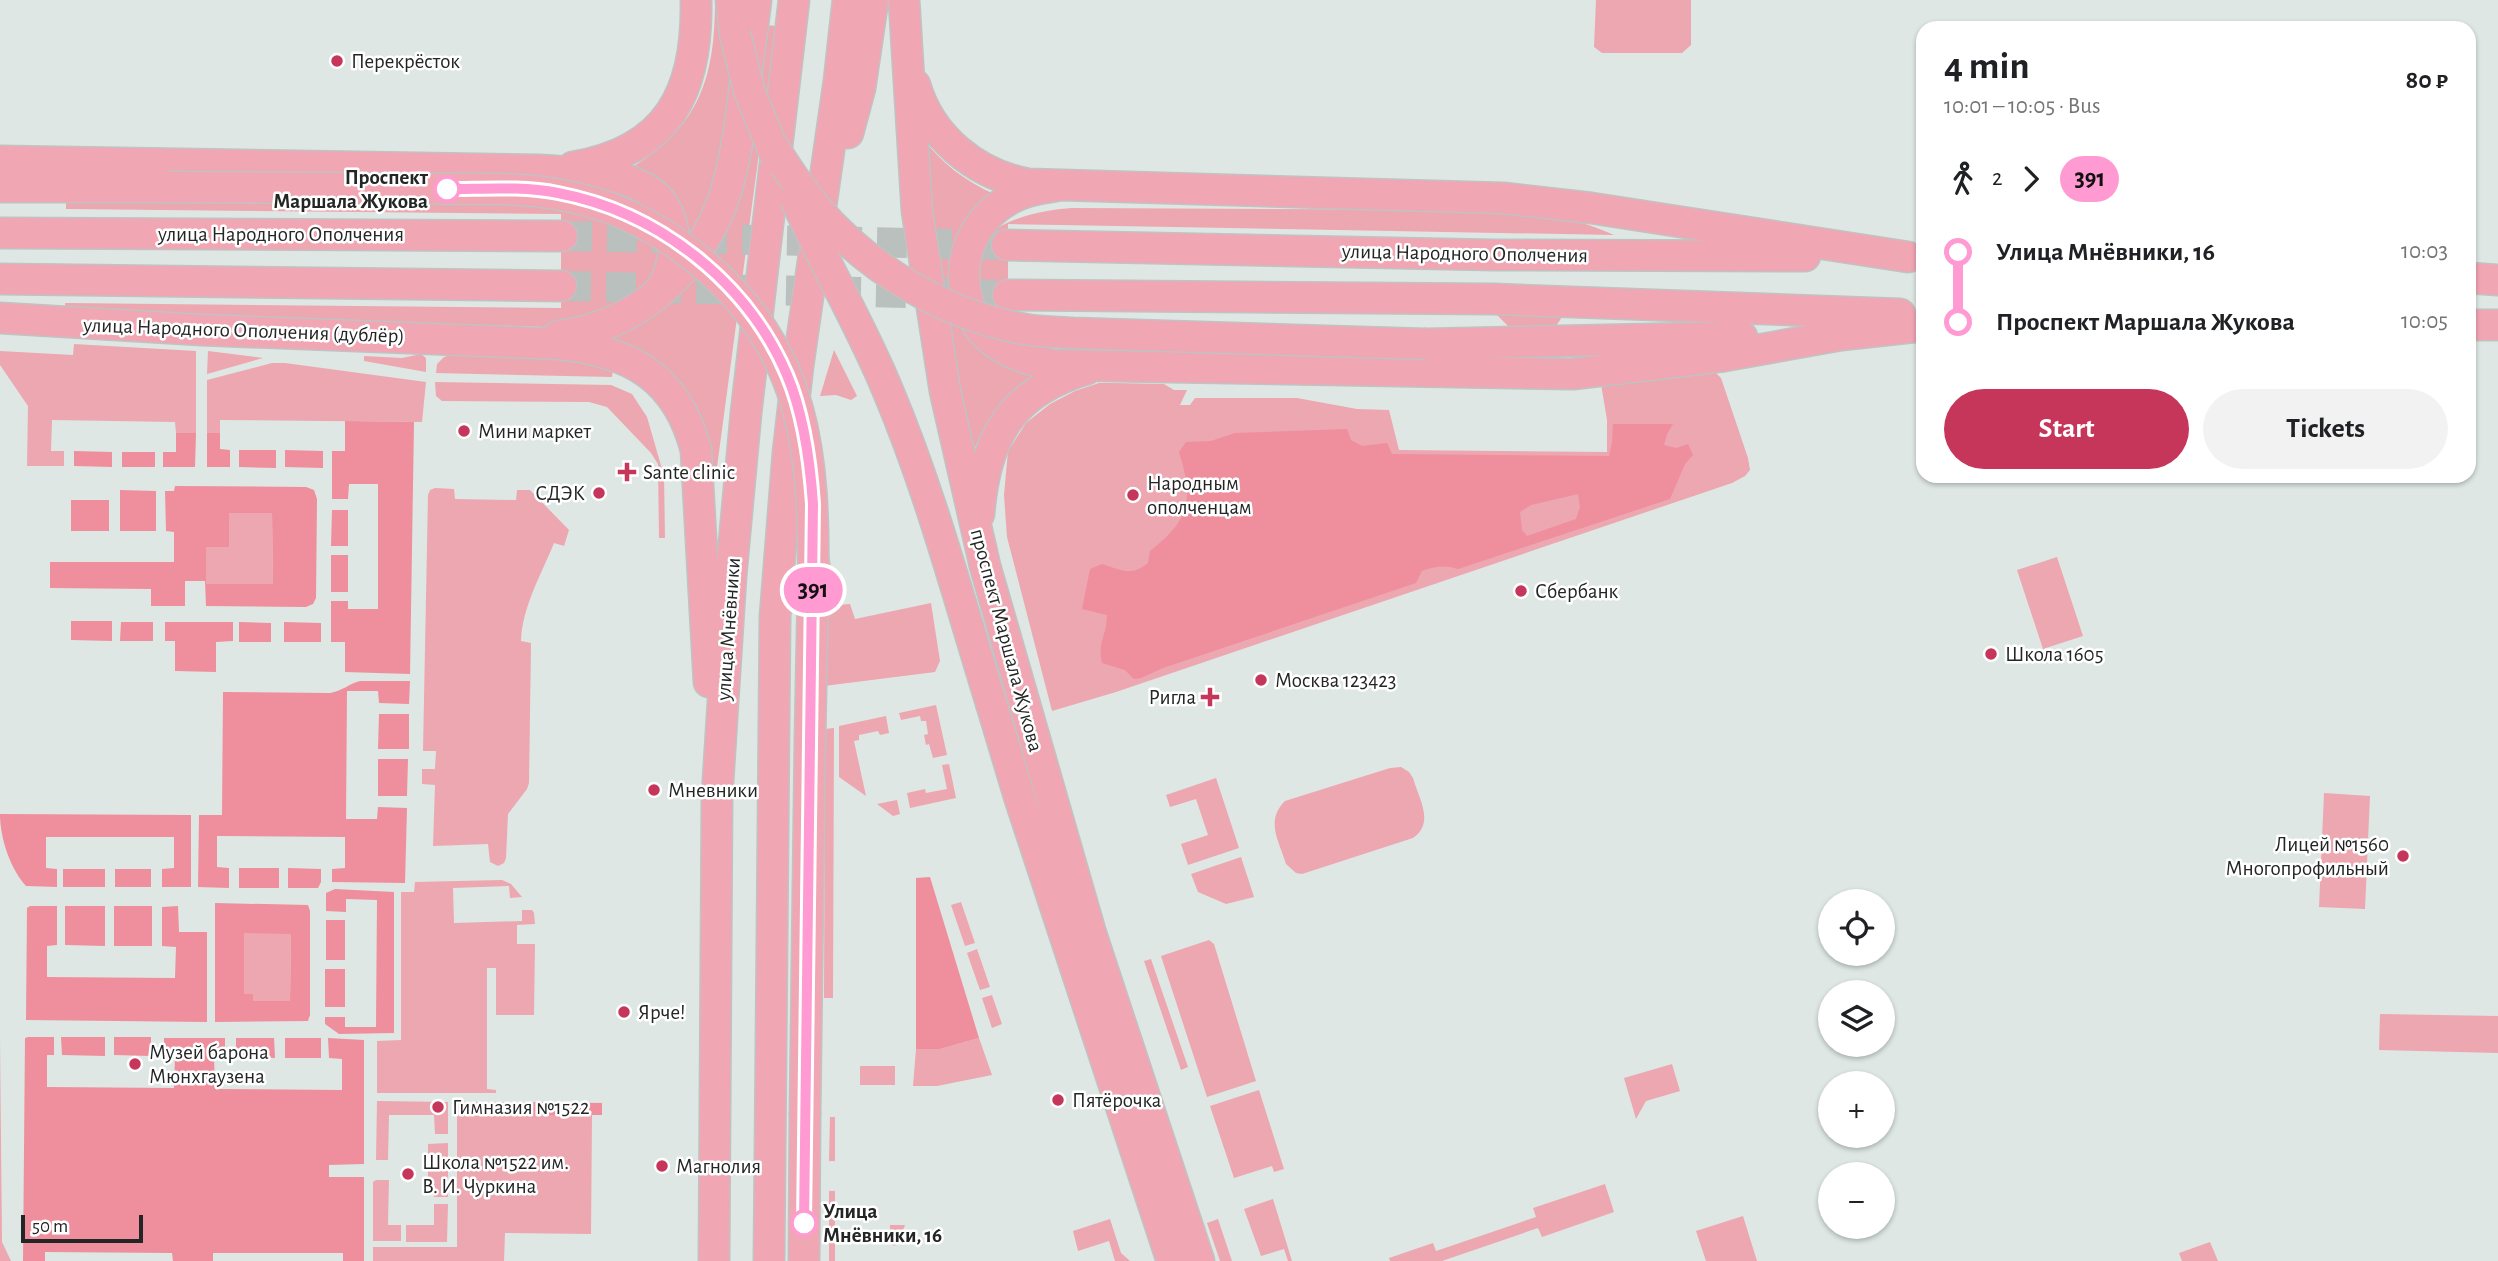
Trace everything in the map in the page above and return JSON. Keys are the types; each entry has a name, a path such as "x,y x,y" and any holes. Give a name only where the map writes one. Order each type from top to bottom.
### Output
{"main road":[{"path":"540,170 579,166 613,157 638,145 659,130 678,105 691,70 696,0"},
{"path":"731,0 741,64 759,117 770,142 814,206 848,242 887,271 927,296 987,320 1031,330 1073,334 1426,344 1841,335"},
{"path":"488,340 544,337 593,330 621,318 655,296 676,278 708,237 726,195 737,149 756,0"},
{"name":"улица Мнёвники","path":"715,1261 717,797 731,576 746,413 794,0"},
{"path":"769,1261 775,617 788,453 848,0"},
{"path":"821,201 844,147 860,88 873,0"},
{"name":"проспект Маршала Жукова","path":"904,0 916,211 945,391 985,566 1091,934 1199,1261"},
{"path":"905,29 911,69 919,96 930,119 945,139 967,158 1000,178 1056,186 1503,198 1591,208 1915,257"},
{"name":"проспект Маршала Жукова","path":"770,142 824,262 849,304 892,400 919,471 1105,1063 1172,1261"},
{"path":"0,161 540,170 624,179 643,185 655,194 665,206 671,220 674,249 667,278 655,296"},
{"path":"1056,186 1015,196 986,218 973,237 964,261 966,297 983,332 1011,351 1045,363 1096,367 1573,374 1724,356 1841,335 1916,327"},
{"path":"0,187 539,190 576,197 628,215 678,243 731,288 752,314 772,344 788,376 798,408 811,474 813,569 804,1261"},
{"name":"улица Народного Ополчения","path":"0,233 562,236"},
{"name":"улица Народного Ополчения","path":"1007,244 1494,255 1915,257"},
{"path":"2476,278 2498,279"},
{"path":"0,279 561,286"},
{"path":"1008,295 1493,299 1916,314"},
{"name":"улица Народного Ополчения (дублёр)","path":"0,318 202,330 488,340"},
{"path":"2476,325 2498,325"},
{"path":"488,340 575,346 613,354 653,376 681,409 691,428 699,474 700,531 717,797"},
{"path":"985,566 981,543 981,495 993,445 999,432 1014,411 1041,390 1069,375 1096,367"}],"shaded area":[{"path":"715,0 745,0 722,167 689,245 671,193 658,179 631,168 673,135 688,117 699,97 712,53"},
{"path":"1596,0 1691,0 1691,45 1682,53 1602,53 1594,47"},
{"path":"767,25 776,26 717,467 713,466 709,447 607,338 687,280"},
{"path":"922,137 954,170 994,194 955,243 950,270 1035,374 1013,391 995,411 981,433 971,460 956,389"},
{"path":"319,176 639,191 667,264 626,303 560,326 65,312 65,303 561,308 561,214 66,209 66,197"},
{"path":"1072,208 1501,210 1559,217 1614,235 1008,224 1008,333 992,325 969,273 985,242 999,227 1018,218"},
{"path":"1564,314 1554,329 1513,331 1497,315"},
{"path":"74,344 196,351 196,433 176,433 175,422 52,420 51,451 64,451 64,466 27,466 28,406 0,365 0,351 73,355"},
{"path":"834,350 857,396 851,400 836,395 820,396"},
{"path":"208,351 263,358 207,374"},
{"path":"457,353 578,359 613,369 612,377 436,373 437,364 444,357"},
{"path":"421,354 426,358 426,372 364,361 364,356 402,358"},
{"path":"272,363 426,382 422,422 220,420 220,433 207,433 207,380"},
{"path":"1714,371 1721,378 1750,470 1732,483 1116,692 1052,711 1007,537 1004,495 1008,451 1026,423 1050,404 1075,391 1099,383 1164,384 1174,390 1187,390 1180,405 1190,405 1195,398 1297,398 1357,409 1389,410 1399,450 1607,452 1607,420 1601,384"},
{"path":"435,382 611,385 632,394 647,417 664,476 665,538 659,538 658,464 651,453 607,407 589,402 442,401 436,396"},
{"path":"345,421 414,422 410,674 345,672 345,642 331,642 331,601 348,601 348,609 378,609 378,484 349,484 348,499 332,499 332,451 345,451"},
{"path":"1613,424 1673,424 1664,445 1676,448 1688,444 1693,455 1685,464 1670,499 1458,569 1427,569 1422,571 1416,583 1163,668 1141,678 1134,679 1125,670 1102,663 1101,650 1107,615 1082,609 1090,569 1102,564 1120,570 1136,570 1148,563 1150,551 1174,529 1181,519 1187,496 1179,452 1186,442 1211,441 1235,433 1347,429 1351,440 1362,446 1387,443 1392,454 1609,456","holes":["1578,494 1580,507 1576,519 1527,536 1522,530 1520,512 1531,505"]},
{"path":"176,433 196,433 195,467 163,467 163,452 176,452"},
{"path":"207,433 220,433 220,449 230,450 230,467 207,467"},
{"path":"239,450 276,450 276,468 239,467"},
{"path":"285,450 323,451 323,468 285,467"},
{"path":"74,451 112,452 112,467 74,466"},
{"path":"122,452 155,452 155,467 122,467"},
{"path":"175,486 306,487 314,490 317,499 316,598 313,604 306,607 206,606 205,581 185,581 185,606 151,606 151,589 50,588 50,562 174,562 174,532 166,531 165,491 174,491","holes":["229,513 272,513 273,584 206,584 206,547 229,547"]},
{"path":"454,489 455,499 516,500 517,490 530,490 569,530 564,546 554,543 533,590 522,628 521,641 531,643 529,783 508,814 506,858 504,863 498,866 490,862 488,844 433,846 435,785 422,784 422,769 435,769 436,751 423,751 428,495 430,490"},
{"path":"120,490 156,491 156,531 120,531"},
{"path":"71,500 109,500 109,531 71,531"},
{"path":"332,510 348,510 348,546 331,546"},
{"path":"229,512 272,512 273,584 206,584 206,547"},
{"path":"826,541 839,605 850,604 855,619 931,603 940,661 935,672 824,686"},
{"path":"331,555 348,555 348,592 331,592"},
{"path":"2057,557 2083,636 2043,649 2017,570"},
{"path":"71,621 112,621 112,641 71,640"},
{"path":"121,622 153,622 153,641 120,641"},
{"path":"165,622 233,622 233,641 216,642 216,672 175,671 175,641 165,641"},
{"path":"239,622 271,623 271,642 239,642"},
{"path":"284,622 321,623 321,642 284,642"},
{"path":"360,681 410,681 409,704 379,703 378,691 347,691 346,819 377,819 378,807 407,808 405,883 332,882 332,869 345,868 345,837 217,836 217,867 229,868 229,888 198,887 199,815 222,815 223,692 330,693"},
{"path":"936,705 947,755 933,758 924,735 928,734 926,721 921,721 920,716 901,720 899,713"},
{"path":"379,714 409,714 409,749 378,749"},
{"path":"886,716 889,733 880,735 878,731 859,735 859,740 854,741 866,796 839,777 839,726"},
{"path":"834,728 833,998 824,998 825,729"},
{"path":"378,759 408,759 407,796 378,796"},
{"path":"949,764 956,798 910,808 907,793 925,789 926,793 947,789 942,765"},
{"path":"1401,767 1413,778 1424,810 1423,825 1413,838 1302,874 1296,873 1286,864 1275,831 1276,816 1285,801 1390,768"},
{"path":"1216,778 1239,848 1188,865 1181,844 1208,835 1196,799 1170,807 1166,795"},
{"path":"2324,793 2370,796 2365,909 2319,907"},
{"path":"897,800 900,814 893,816 877,804"},
{"path":"0,814 191,815 191,887 162,887 162,869 174,868 174,837 46,837 46,868 57,869 57,887 26,886 15,871 7,852"},
{"path":"1241,857 1254,897 1226,904 1198,892 1191,874"},
{"path":"239,868 279,868 279,888 239,888"},
{"path":"288,868 321,869 318,888 288,888"},
{"path":"63,869 105,869 105,887 63,887"},
{"path":"115,869 151,869 151,887 115,887"},
{"path":"930,877 979,1038 940,1049 916,1049 916,878"},
{"path":"502,880 511,884 522,897 510,898 509,886 453,888 454,923 522,921 522,910 532,910 534,913 535,924 517,925 517,944 535,944 534,1015 496,1015 496,968 487,968 487,1089 496,1090 496,1093 377,1093 377,1041 401,1040 401,892 414,892 415,882"},
{"path":"335,889 394,892 394,1033 339,1034 325,1024 325,1017 345,1017 345,1027 376,1027 377,900 346,899 346,912 326,911 326,893"},
{"path":"961,902 975,943 965,946 951,905"},
{"path":"215,903 308,905 308,1021 215,1022","holes":["244,933 291,934 290,1001 253,1001 253,994 244,994"]},
{"path":"57,906 57,945 47,946 47,977 175,978 176,947 162,946 162,907 178,906 179,932 207,932 207,1022 26,1020 27,908"},
{"path":"65,906 105,906 105,946 65,945"},
{"path":"114,906 152,906 152,946 114,946"},
{"path":"326,920 345,920 345,960 326,960"},
{"path":"244,933 291,933 290,1001 253,1001 244,994"},
{"path":"1209,940 1214,944 1256,1081 1207,1097 1161,956"},
{"path":"977,949 990,987 980,990 967,953"},
{"path":"1151,959 1188,1067 1181,1070 1144,961"},
{"path":"325,969 345,969 345,1007 325,1007"},
{"path":"992,995 1002,1024 992,1028 982,998"},
{"path":"2380,1014 2498,1016 2498,1053 2379,1050"},
{"path":"54,1037 54,1055 47,1055 47,1087 174,1088 175,1056 164,1056 164,1038 225,1038 225,1057 214,1057 215,1089 342,1090 342,1059 329,1058 328,1038 364,1040 364,1164 329,1165 329,1177 364,1177 364,1261 343,1261 343,1253 213,1253 213,1261 173,1261 172,1253 45,1252 45,1261 23,1261 25,1038"},
{"path":"61,1037 105,1037 105,1056 62,1055"},
{"path":"114,1037 151,1037 151,1056 114,1055"},
{"path":"236,1038 274,1038 275,1058 236,1057"},
{"path":"285,1038 321,1038 321,1058 285,1058"},
{"path":"979,1038 992,1075 937,1086 913,1086 916,1049 940,1049"},
{"path":"0,1039 2,1242 11,1261 0,1261"},
{"path":"1672,1064 1680,1091 1646,1101 1636,1119 1624,1078"},
{"path":"860,1066 895,1066 895,1085 860,1085"},
{"path":"1259,1090 1284,1169 1274,1172 1272,1166 1234,1178 1210,1106"},
{"path":"377,1101 448,1102 448,1134 435,1134 434,1115 389,1115 388,1160 376,1160"},
{"path":"457,1102 526,1102 527,1115 592,1115 591,1234 505,1233 504,1261 373,1261 373,1247 457,1247"},
{"path":"526,1102 602,1103 602,1115 526,1115"},
{"path":"830,1117 835,1117 835,1161 829,1161"},
{"path":"448,1143 448,1197 434,1197 434,1194 428,1194 428,1144"},
{"path":"389,1180 388,1225 401,1225 401,1241 373,1241 373,1182"},
{"path":"1605,1184 1614,1212 1542,1237 1538,1228 1442,1261 1390,1261 1389,1258 1433,1243 1436,1251 1536,1217 1533,1208"},
{"path":"829,1191 835,1191 835,1261 829,1261"},
{"path":"1273,1199 1292,1261 1288,1261 1284,1249 1261,1256 1244,1209"},
{"path":"434,1204 448,1204 447,1242 406,1242 406,1225 434,1225"},
{"path":"1743,1216 1757,1261 1706,1261 1696,1231"},
{"path":"1110,1219 1121,1253 1130,1261 1115,1261 1109,1241 1078,1251 1073,1231"},
{"path":"1218,1219 1232,1261 1220,1261 1207,1223"},
{"path":"890,1225 905,1225 898,1243 894,1246 890,1242"},
{"path":"2210,1242 2218,1261 2182,1261 2179,1253"}],"tunnel":[{"path":"562,236 1007,245"},
{"path":"561,286 1008,295"}],"bus line":[{"name":"391","path":"447,189 539,190 558,193 610,207 645,223 678,243 731,288 772,344 788,376 805,439 813,504 804,1223"}],"place":[{"name":"Перекрёсток","path":"337,61"},
{"name":"Проспект Маршала Жукова","path":"447,189"},
{"name":"Мини маркет","path":"464,431"},
{"name":"Sante clinic","path":"627,472"},
{"name":"СДЭК","path":"599,493"},
{"name":"Народным ополченцам","path":"1133,495"},
{"name":"Сбербанк","path":"1521,591"},
{"name":"Школа 1605","path":"1991,654"},
{"name":"Москва 123423","path":"1261,680"},
{"name":"Ригла","path":"1210,697"},
{"name":"Мневники","path":"654,790"},
{"name":"Лицей №1560 Многопрофильный","path":"2403,856"},
{"name":"Ярче!","path":"624,1012"},
{"name":"Музей барона Мюнхгаузена","path":"135,1064"},
{"name":"Пятёрочка","path":"1058,1100"},
{"name":"Гимназия №1522","path":"438,1107"},
{"name":"Магнолия","path":"662,1166"},
{"name":"Школа №1522 им. В. И. Чуркина","path":"408,1174"},
{"name":"Улица Мнёвники, 16","path":"804,1223"}]}
